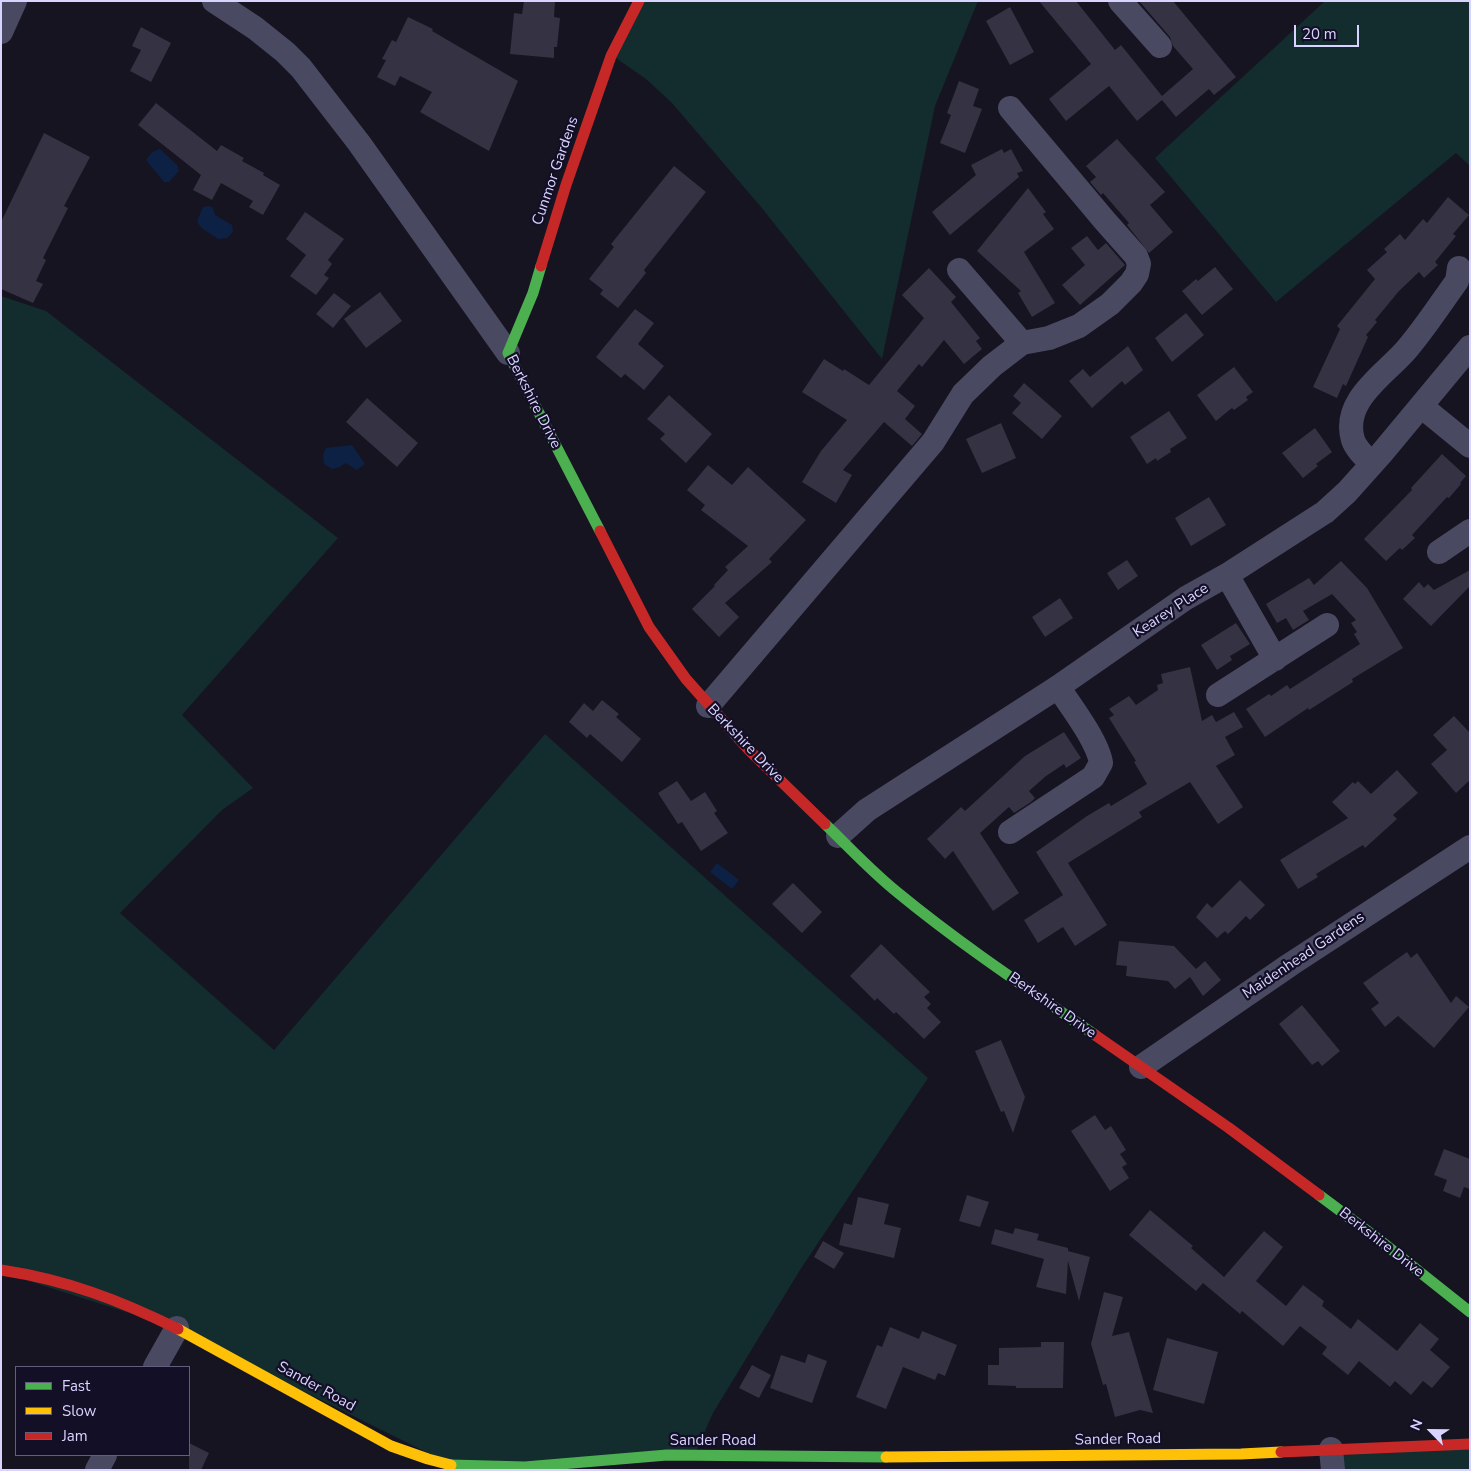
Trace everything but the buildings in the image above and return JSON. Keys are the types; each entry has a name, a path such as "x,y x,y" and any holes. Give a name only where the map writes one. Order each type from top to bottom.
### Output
{"street":[{"path":"1,32 15,1"},
{"name":"Berkshire Drive","path":"214,1 255,28 285,52 301,68 359,142 508,354 649,627 708,706 770,773 876,874 960,942 1252,1144 1382,1242 1470,1312"},
{"name":"Cunmor Gardens","path":"508,354 533,293 564,194 612,56 628,20 639,1"},
{"path":"1120,1 1160,46"},
{"path":"708,706 934,442 963,394 992,366 1022,343 1049,338 1079,326 1122,294 1137,274 1139,264 1136,256 1098,214 1010,108"},
{"path":"1372,464 1360,451 1354,440 1352,416 1356,406 1362,396 1409,347 1457,281 1459,268"},
{"path":"959,270 1022,343"},
{"name":"Kearey Place","path":"838,836 867,810 1058,687 1186,598 1227,575 1325,512 1372,464 1470,347"},
{"path":"1421,406 1470,446"},
{"path":"1439,552 1470,531"},
{"path":"1227,575 1275,659"},
{"path":"1218,695 1327,625"},
{"path":"1010,832 1092,777 1101,764 1099,753 1058,687"},
{"name":"Maidenhead Gardens","path":"1141,1067 1291,964 1470,847"},
{"name":"Sander Road","path":"1,1270 24,1272 63,1281 124,1302 177,1328 426,1464 525,1468 913,1457 1140,1462 1241,1454 1332,1460 1470,1444"},
{"path":"156,1366 177,1328"},
{"path":"97,1470 105,1456"}],"green space":[{"path":"640,1 978,1 935,106 882,359 761,207 672,103 646,79 613,56"},
{"path":"1325,1 1470,1 1470,166 1456,153 1276,302 1155,158"},
{"path":"1,296 46,311 338,538 182,715 253,788 222,810 120,913 274,1050 545,734 928,1078 800,1270 713,1413 694,1456 456,1467 176,1328 1,1272"},
{"path":"1470,1445 1470,1470 1334,1470 1332,1450"}],"water":[{"path":"160,149 177,165 179,171 169,182 164,182 146,160 152,152"},
{"path":"209,206 213,208 215,215 232,225 233,232 227,238 218,239 203,229 197,221 203,207"},
{"path":"352,445 365,464 357,470 345,463 340,467 332,469 324,464 323,454 326,448"},
{"path":"717,863 739,880 732,889 710,872"}],"traffic: fast":[{"path":"541,266 533,293 508,353 600,531"},
{"path":"825,824 878,876 945,930 1095,1035"},
{"path":"1319,1195 1470,1312"},
{"path":"451,1465 525,1467 667,1455 886,1457"}],"traffic: slow":[{"path":"178,1329 391,1446 451,1465"},
{"path":"886,1457 1281,1452"}],"traffic: jam":[{"path":"541,266 566,185 611,56 639,1"},
{"path":"600,531 649,627 686,679 749,750 825,824"},
{"path":"1095,1035 1229,1128 1319,1195"},
{"path":"1,1270 48,1279 92,1292 178,1329"},
{"path":"1281,1452 1470,1444"}]}
